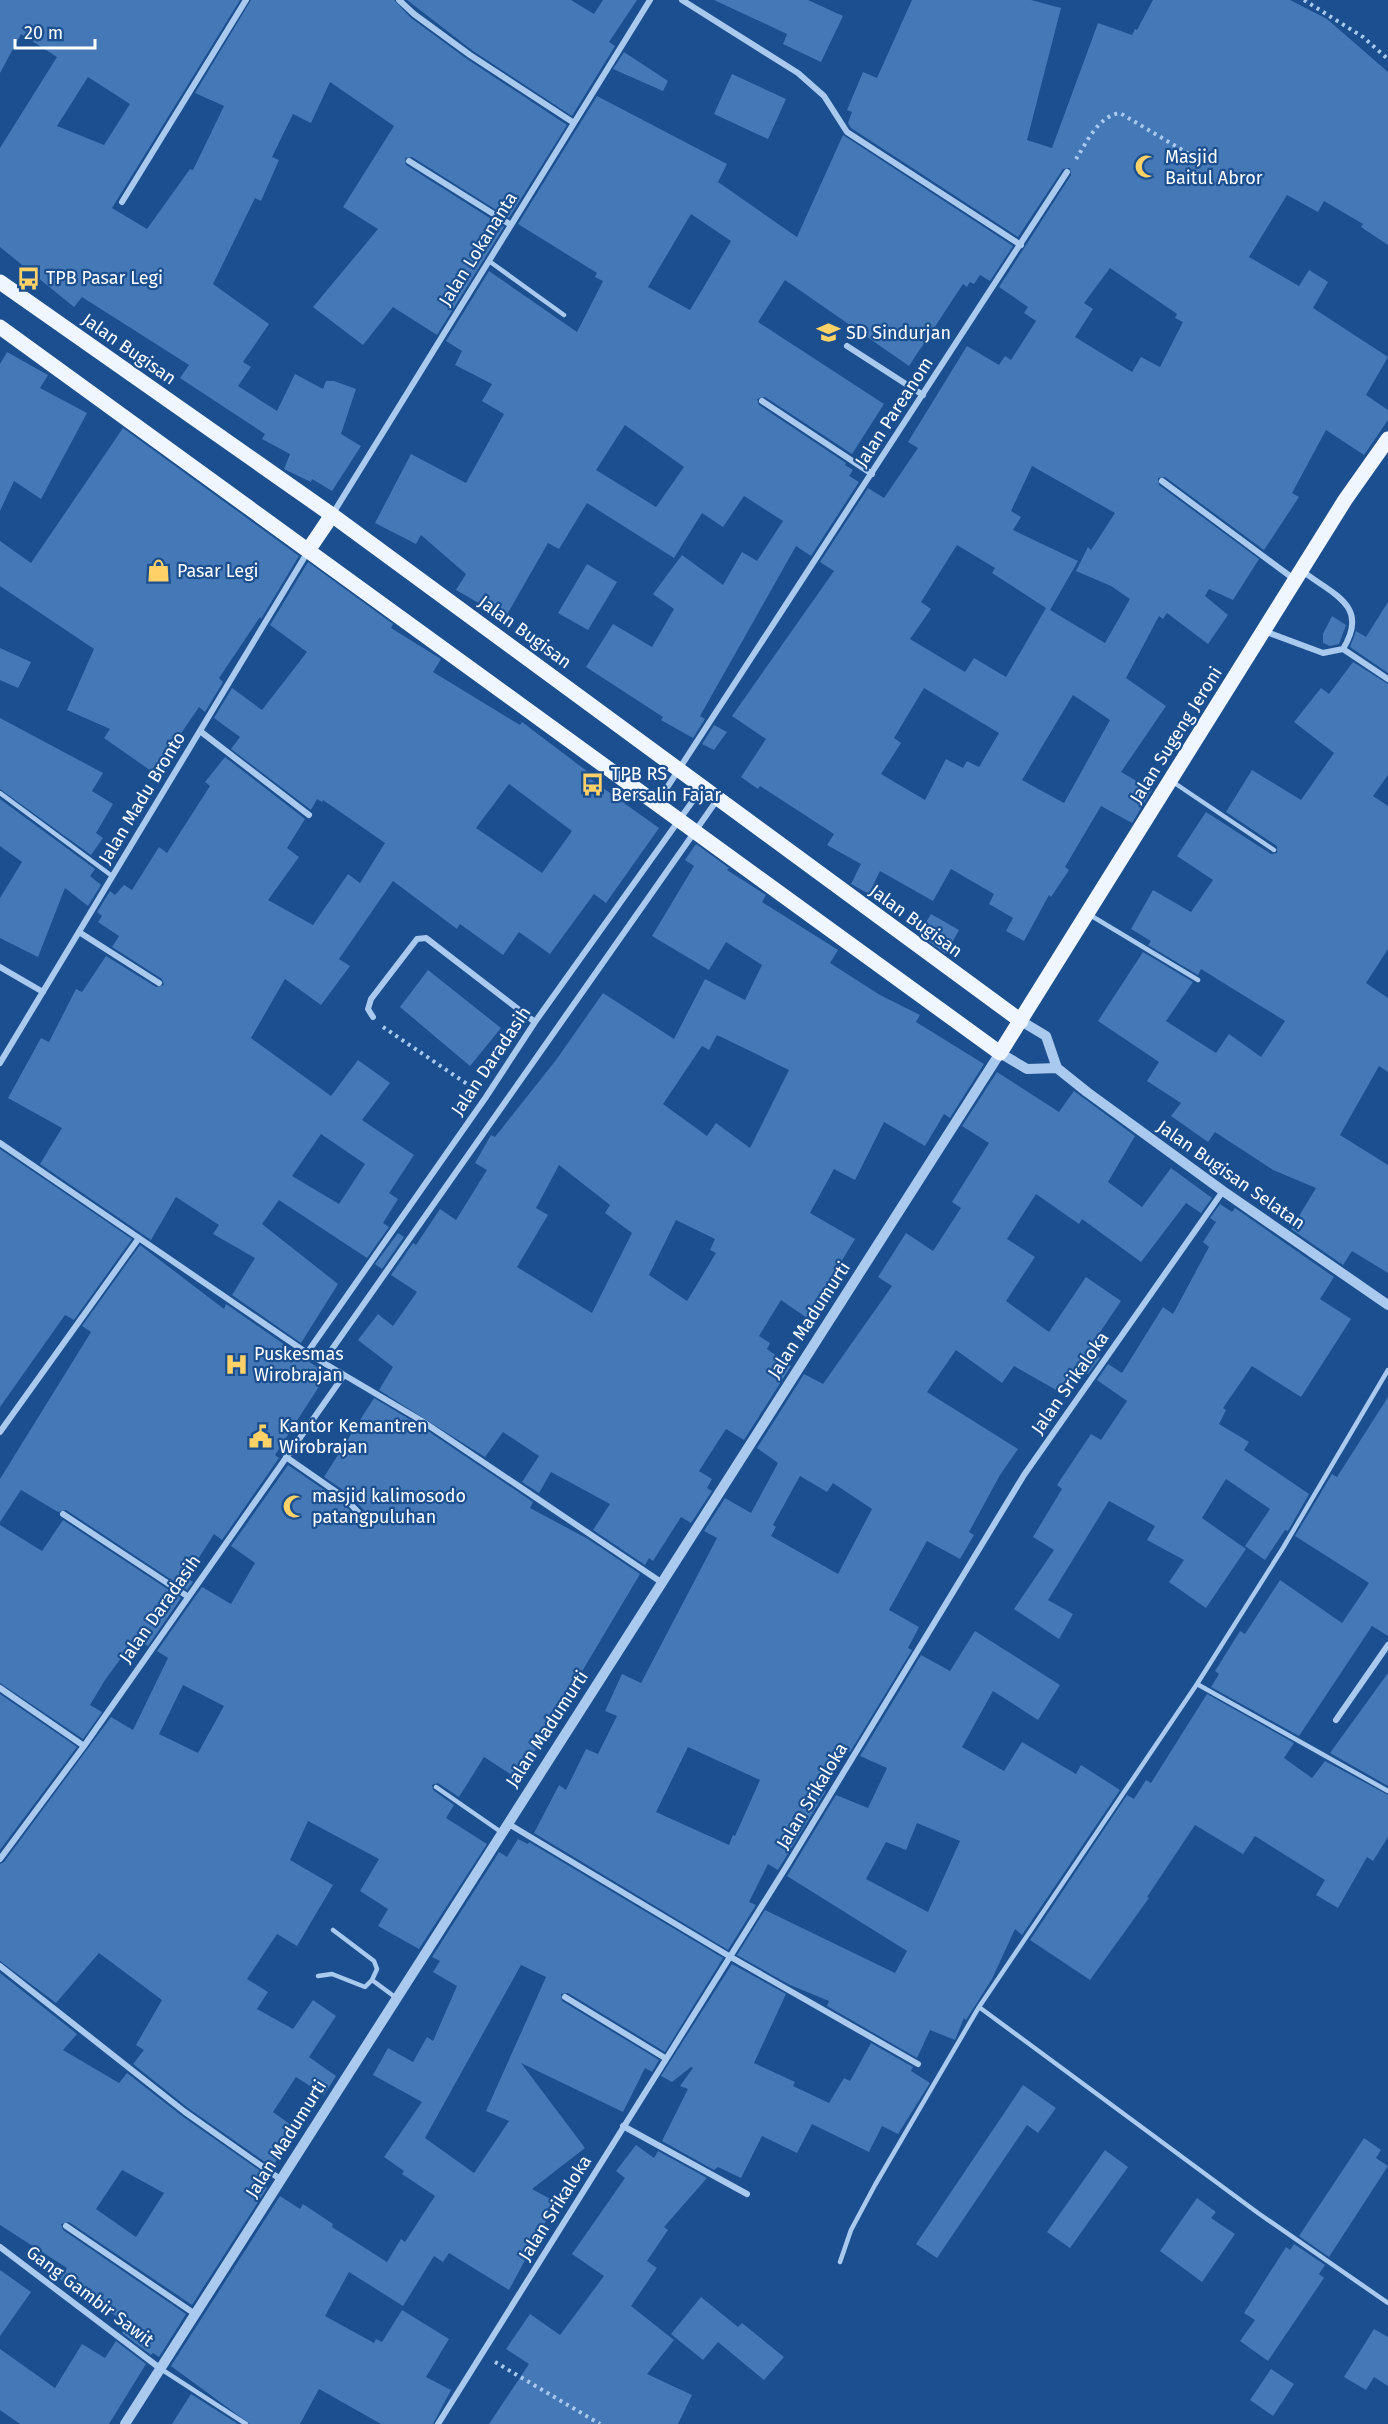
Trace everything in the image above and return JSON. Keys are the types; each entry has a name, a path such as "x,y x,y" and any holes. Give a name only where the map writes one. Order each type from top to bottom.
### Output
{"main road":[{"name":"Jalan Bugisan","path":"0,282 332,515 1021,1021"},
{"path":"0,327 309,549 1000,1053"},
{"name":"Jalan Sugeng Jeroni","path":"1000,1053 1345,500 1388,439"},
{"path":"309,549 332,515"}],"street":[{"path":"122,201 246,0"},
{"path":"399,0 414,14 470,55 574,123"},
{"name":"Jalan Lokananta","path":"332,515 650,0"},
{"path":"682,0 798,73 824,96 847,132 1021,245"},
{"path":"409,161 511,225"},
{"name":"Jalan Pareanom","path":"657,804 1067,172"},
{"path":"847,346 923,395"},
{"path":"762,401 872,474"},
{"path":"1162,481 1298,575 1352,609 1354,621 1352,635 1343,649"},
{"name":"Jalan Madu Bronto","path":"0,1063 309,549"},
{"path":"1264,630 1323,653 1343,649 1388,679"},
{"path":"200,730 309,815"},
{"name":"Jalan Daradasih","path":"307,1353 486,1097 535,1022 703,787"},
{"name":"Jalan Daradasih","path":"323,1362 694,831 718,800"},
{"path":"79,932 159,983"},
{"path":"373,1017 368,1009 371,999 417,939 426,938 535,1022"},
{"path":"0,967 43,992"},
{"path":"1000,1053 1027,1069 1057,1068 1046,1036 1021,1021"},
{"name":"Jalan Madumurti","path":"125,2424 395,1997 1000,1053"},
{"name":"Jalan Bugisan Selatan","path":"1057,1068 1223,1191 1388,1305"},
{"path":"0,1143 307,1353 422,1421 661,1582"},
{"name":"Jalan Srikaloka","path":"438,2424 788,1864 1024,1475 1223,1191"},
{"path":"0,1432 139,1238"},
{"name":"Jalan Daradasih","path":"0,1859 84,1746 187,1596 344,1376"},
{"path":"286,1457 345,1498 370,1525"},
{"path":"63,1514 187,1596"},
{"path":"1336,1720 1388,1645"},
{"path":"0,1688 84,1746"},
{"path":"503,1828 918,2064"},
{"path":"0,1966 185,2112 280,2179"},
{"path":"565,1997 665,2058"},
{"path":"623,2126 747,2194"},
{"path":"66,2226 195,2314"},
{"name":"Gang Gambir Sawit","path":"0,2247 161,2369"}],"lane":[{"path":"489,261 564,315"},
{"path":"1170,780 1274,850"},
{"path":"0,793 112,876"},
{"path":"1088,913 1198,981"},
{"path":"840,2262 851,2230 875,2185 979,2007 1197,1684 1283,1548 1388,1370"},
{"path":"1197,1684 1388,1791"},
{"path":"436,1787 503,1828"},
{"path":"318,1977 332,1974 365,1987 372,1980 377,1969 374,1961 333,1930"},
{"path":"372,1980 395,1997"},
{"path":"979,2007 1258,2213 1388,2302"},
{"path":"161,2369 246,2424"}],"path":[{"path":"1304,0 1363,37 1388,59"},
{"path":"1067,172 1095,130 1110,115 1119,113 1189,154"},
{"path":"373,1017 381,1026 486,1097"},
{"path":"481,2354 600,2424"}],"building":[{"path":"0,0 240,0 112,208 147,229 190,169 193,170 224,106 195,93 251,0 394,0 411,18 467,59 567,125 509,218 412,157 405,158 406,165 504,227 437,335 393,307 363,345 313,307 378,229 343,207 394,126 330,82 311,123 293,114 272,157 279,160 261,201 255,198 213,284 269,324 243,362 251,367 238,386 277,411 295,374 323,389 326,381 334,381 356,389 341,434 361,446 332,491 312,479 311,482 284,469 290,454 262,439 265,434 180,378 189,365 82,297 74,307 0,247 0,148 57,57 21,34 0,73","holes":["88,77 130,104 104,145 57,126"]},
{"path":"407,0 571,0 594,14 603,0 637,0 609,42 615,46 572,116 473,51"},
{"path":"714,0 808,0 843,16 821,62 783,44 787,34"},
{"path":"912,0 1031,0 1061,8 1027,140 1052,148 1098,23 1132,35 1153,0 1290,0 1327,19 1388,72 1388,245 1361,227 1363,224 1324,201 1318,212 1287,195 1249,257 1299,286 1309,270 1328,282 1313,308 1388,357 1366,395 1388,410 1388,420 1364,455 1326,430 1292,493 1299,497 1264,550 1165,477 1158,478 1159,485 1259,559 1233,600 1209,589 1205,596 1228,615 1208,644 1167,613 1163,619 1159,616 1126,678 1166,706 1121,772 1152,790 1132,823 1101,806 1065,867 1069,870 1051,897 1049,895 1024,941 1006,931 1013,918 989,904 994,894 951,869 933,901 880,871 869,894 851,884 861,864 827,845 834,834 760,786 758,789 741,777 766,739 732,716 834,571 820,562 868,488 884,498 918,448 908,442 967,346 999,365 1005,356 1011,360 1036,321 1024,313 1028,307 999,287 1071,175 1070,168 1063,169 1018,237 851,128 848,123 852,112 847,110 863,72 877,78","holes":["1110,268 1177,314 1175,318 1183,322 1160,367 1141,357 1132,372 1075,337 1093,309 1084,303","1032,466 1115,513 1091,550 1088,547 1076,571 1111,586 1130,599 1105,643 1050,610 1078,561 1013,530 1021,517 1011,511","957,545 995,568 992,573 1046,608 1006,677 974,658 965,672 910,639 931,609 921,602","924,688 999,733 979,767 967,761 963,768 946,759 925,800 881,774 901,743 894,738","1073,695 1110,720 1064,803 1022,780"]},
{"path":"624,52 668,81 663,91 613,69"},
{"path":"732,74 786,99 768,139 714,114"},
{"path":"597,96 727,164 718,182 797,237 843,135 1013,246 990,281 980,275 974,284 970,282 967,287 963,284 909,366 785,280 758,322 884,404 852,454 765,397 757,399 759,405 846,463 845,465 853,470 849,476 859,482 811,556 796,546 700,716 705,719 693,738 661,720 663,717 586,667 613,624 652,647 674,609 653,594 682,555 723,585 742,552 757,561 783,521 744,496 723,527 702,513 674,558 587,503 559,549 548,543 505,618 456,590 466,574 421,535 416,544 375,523 411,454 466,483 504,414 482,401 492,384 455,365 462,351 446,341 489,271 577,332 603,281 595,277 597,273 518,224","holes":["691,214 731,241 690,310 648,287","625,425 684,467 656,507 596,470"]},
{"path":"7,352 48,375 40,388 87,413 41,499 14,481 0,511 0,364"},
{"name":"Pasar Legi","path":"123,428 299,556 261,619 260,617 219,678 223,682 205,712 199,707 171,748 177,752 162,773 154,773 104,738 110,729 67,710 94,649 0,586 0,541 31,563"},
{"path":"308,562 393,624 391,628 441,659 433,672 520,725 522,722 592,775 589,778 659,828 606,903 594,894 550,954 519,932 503,955 460,924 457,929 393,881 339,959 350,966 321,1005 285,979 251,1038 331,1096 358,1060 390,1083 362,1120 414,1155 389,1193 398,1199 383,1223 389,1227 367,1258 279,1200 262,1224 338,1284 301,1343 232,1295 255,1258 213,1234 219,1225 176,1197 151,1240 40,1164 62,1128 8,1098 41,1038 49,1042 76,989 82,992 106,956 156,987 164,985 162,979 112,947 119,936 98,922 102,916 97,912 110,891 115,895 124,885 132,890 159,847 167,853 210,786 205,782 225,757 305,819 287,848 299,857 268,900 313,925 348,874 360,883 385,843 323,800 322,802 317,799 311,810 231,749 240,737 214,718 232,688 262,710 307,652 270,625","holes":["509,784 572,831 542,873 476,828","321,1134 365,1164 339,1204 292,1176"]},
{"path":"587,564 617,582 588,630 558,613"},
{"path":"1388,602 1388,673 1350,647 1356,631 1366,637"},
{"path":"1332,616 1346,625 1339,644 1330,646 1323,643 1323,634"},
{"path":"0,648 31,662 18,688 0,680"},
{"path":"1353,662 1388,684 1388,775 1373,796 1388,806 1388,949 1366,983 1388,998 1388,1072 1379,1066 1340,1135 1388,1165 1388,1273 1352,1251 1343,1265 1291,1229 1316,1188 1273,1170 1215,1132 1208,1142 1171,1116 1181,1103 1147,1081 1159,1062 1098,1021 1143,952 1193,982 1166,1021 1216,1053 1229,1034 1261,1057 1285,1021 1201,969 1198,975 1148,945 1151,941 1131,929 1153,890 1191,912 1213,880 1177,856 1206,812 1271,854 1277,853 1277,846 1226,812 1252,770 1301,800 1334,753 1294,722 1321,688 1329,694"},
{"path":"0,718 103,773 92,791 113,804 96,833 103,838 91,855 0,789"},
{"path":"714,725 727,732 714,750 702,744"},
{"path":"0,799 95,869 90,876 101,885 88,906 65,888 38,957 0,938 0,898 22,862 0,846"},
{"path":"696,844 729,868 727,870 766,895 762,902 838,950 830,963 880,995 920,1015 916,1022 984,1064 950,1118 944,1114 925,1146 884,1122 855,1180 834,1169 810,1213 855,1239 807,1318 781,1300 759,1336 770,1343 767,1349 791,1366 744,1440 726,1429 699,1471 712,1479 707,1488 712,1491 691,1523 681,1517 653,1561 649,1558 645,1565 593,1530 610,1504 551,1472 539,1493 522,1482 539,1456 503,1432 485,1457 379,1390 393,1367 358,1340 378,1314 393,1326 417,1292 391,1275 413,1243 416,1245 440,1209 456,1220 487,1170 475,1163 491,1135 495,1137 556,1060 603,993 674,1039 705,979 745,1000 762,965 726,942 709,970 652,936 694,866 685,860","holes":["717,1035 789,1070 750,1148 716,1123 707,1136 663,1104 702,1046 709,1050","559,1165 610,1205 605,1213 632,1233 592,1313 517,1267 548,1215 536,1208","676,1220 715,1239 710,1250 716,1253 687,1301 649,1275"]},
{"path":"931,914 959,930 946,954 919,934"},
{"path":"428,970 501,1028 470,1066 400,1007"},
{"path":"997,1072 1059,1112 1074,1091 1135,1136 1108,1182 1142,1207 1171,1168 1212,1198 1201,1213 1186,1203 1141,1262 1082,1219 1079,1224 1036,1194 1007,1239 1035,1257 1006,1301 1049,1332 1086,1277 1121,1301 1088,1350 1100,1358 1088,1374 1080,1368 1065,1395 1014,1366 1002,1383 956,1350 927,1392 1018,1449 1000,1475 969,1532 974,1535 960,1559 927,1541 889,1610 919,1627 908,1648 912,1650 850,1752 842,1748 823,1790 826,1791 778,1870 768,1864 749,1902 756,1905 728,1950 534,1833 559,1785 566,1790 586,1749 598,1754 617,1716 605,1711 622,1674 641,1683 717,1538 704,1531 725,1498 751,1513 778,1463 757,1448 804,1374 823,1384 892,1286 878,1277 906,1233 933,1251 961,1208 952,1202 989,1143 962,1126","holes":["800,1476 827,1492 833,1483 872,1509 838,1574 771,1536 776,1527 773,1525","688,1747 760,1780 729,1845 656,1812"]},
{"path":"0,1149 132,1239 74,1320 65,1315 0,1407"},
{"path":"1220,1204 1232,1212 1235,1208 1334,1277 1320,1299 1351,1319 1301,1397 1252,1366 1223,1408 1226,1410 1219,1424 1249,1442 1244,1450 1309,1494 1288,1531 1285,1530 1265,1560 1245,1546 1270,1509 1226,1479 1202,1518 1246,1549 1206,1608 1169,1582 1184,1560 1147,1540 1155,1526 1109,1501 1048,1600 1073,1614 1059,1639 1014,1609 1054,1550 1033,1537 1062,1489 1057,1485 1091,1434 1101,1440 1127,1401 1097,1380 1108,1364 1122,1373 1163,1307 1173,1314 1209,1247 1203,1242 1216,1222 1210,1218"},
{"path":"398,1233 404,1237 382,1269 375,1264"},
{"path":"140,1245 224,1309 226,1304 327,1374 275,1455 279,1458 222,1540 214,1534 186,1578 193,1582 187,1590 66,1510 58,1512 21,1490 0,1522 0,1479 91,1332 82,1326"},
{"path":"1388,1397 1388,1636 1372,1626 1299,1736 1211,1687 1219,1674 1215,1671 1240,1631 1245,1634 1280,1580 1342,1623 1369,1583 1295,1536 1332,1474 1337,1477"},
{"path":"374,1398 419,1425 533,1502 530,1508 588,1539 640,1574 518,1779 484,1757 459,1797 438,1783 432,1785 433,1790 454,1805 446,1818 487,1844 419,1949 378,1926 388,1909 360,1891 379,1859 308,1821 290,1860 333,1885 297,1946 277,1934 247,1979 268,1992 257,2009 293,2029 313,2000 336,2016 309,2057 336,2076 324,2095 296,2077 273,2112 298,2130 272,2167 188,2108 133,2064 144,2050 136,2045 162,2000 99,1953 56,2003 0,1961 0,1864 4,1862 111,1717 133,1730 168,1658 157,1651 202,1587 231,1604 255,1563 231,1546 288,1465 342,1502 367,1529 374,1528 374,1521 349,1494 324,1477","holes":["183,1685 224,1706 198,1753 159,1734"]},
{"path":"63,1520 181,1598 148,1646 135,1639 105,1680 90,1705 102,1712 83,1739 0,1683 0,1525 42,1551"},
{"path":"975,1631 1060,1685 1038,1720 993,1691 962,1747 1004,1771 1022,1742 1076,1774 1081,1765 1120,1790 1022,1935 1015,1929 992,1979 966,2020 964,2018 955,2040 930,2030 917,2058 827,2006 829,2001 790,1985 737,1955 765,1910 895,1973 907,1951 787,1876 836,1795 868,1808 887,1768 860,1756 921,1655 950,1671","holes":["917,1823 960,1841 928,1912 866,1879 886,1842 906,1850"]},
{"path":"1388,1673 1388,1786 1330,1753"},
{"path":"0,1694 77,1747 0,1850"},
{"path":"1207,1694 1294,1743 1284,1758 1312,1778 1325,1761 1388,1795 1388,1837 1373,1861 1367,1857 1338,1908 1316,1895 1325,1880 1255,1836 1243,1854 1195,1825 1147,1897 1149,1898 1090,1980 1030,1940 1127,1795 1134,1799 1146,1780 1151,1783"},
{"path":"518,1839 528,1844 529,1842 723,1958 665,2052 568,1993 561,1994 562,2001 659,2060 652,2072 645,2068 623,2112 521,2063 585,2148 532,2189 556,2202 509,2290 449,2253 443,2262 434,2256 403,2306 349,2272 325,2316 374,2343 376,2339 382,2342 402,2310 449,2339 426,2377 451,2390 433,2424 381,2424 319,2389 300,2424 250,2424 171,2366 280,2196 300,2209 303,2204 333,2224 332,2227 387,2262 401,2239 405,2242 435,2196 402,2174 404,2171 384,2157 422,2102 373,2075 388,2048 413,2062 427,2037 433,2041 457,1986 433,1972 440,1961 432,1957 499,1852 507,1857","holes":["521,1965 546,1977 486,2111 509,2121 474,2173 425,2138"]},
{"path":"732,1964 786,1994 754,2063 795,2082 793,2086 829,2103 844,2078 850,2081 871,2043 913,2067 911,2071 930,2083 898,2134 882,2126 869,2152 812,2124 797,2153 762,2136 741,2178 718,2167 714,2170 662,2141 688,2089 680,2086 693,2068 691,2067 672,2082 661,2076"},
{"path":"0,1973 77,2034 63,2050 119,2083 127,2073 182,2116 266,2175 260,2183 267,2188 192,2305 69,2222 61,2224 63,2230 186,2314 159,2357 153,2353 151,2355 122,2333 128,2324 60,2279 67,2268 0,2225","holes":["122,2170 164,2193 136,2237 96,2209"]},
{"path":"1023,2085 1056,2108 1038,2133 1027,2125 937,2258 916,2244"},
{"path":"1364,2138 1381,2150 1376,2158 1388,2166 1329,2257 1299,2236"},
{"path":"636,2145 654,2158 658,2151 707,2178 664,2227 668,2230 647,2261 657,2268 631,2306 674,2340 647,2374 692,2395 678,2424 489,2424 529,2364 506,2349 530,2314 560,2335 604,2276 572,2254 625,2178 616,2171"},
{"path":"1105,2150 1128,2167 1070,2248 1047,2232"},
{"path":"1197,2198 1216,2212 1211,2218 1235,2234 1202,2282 1160,2251"},
{"path":"1294,2244 1325,2265 1319,2274 1324,2278 1268,2361 1240,2341 1255,2320 1244,2313 1286,2247 1290,2250"},
{"path":"0,2270 31,2292 0,2336"},
{"path":"701,2297 738,2327 742,2323 784,2357 764,2380 718,2342 703,2360 671,2334"},
{"path":"1374,2329 1388,2337 1388,2386 1374,2377 1366,2390 1344,2377"},
{"path":"116,2341 146,2364 109,2424 20,2424 0,2410 0,2349 55,2388 82,2344 105,2358"},
{"path":"1271,2369 1294,2384 1273,2416 1250,2400"},
{"path":"191,2394 238,2424 172,2424"}],"place":[{"name":"Masjid Baitul Abror","path":"1147,167"},
{"name":"TPB Pasar Legi","path":"28,278"},
{"name":"SD Sindurjan","path":"828,333"},
{"name":"Pasar Legi","path":"159,571"},
{"name":"TPB RS Bersalin Fajar","path":"593,784"},
{"name":"Puskesmas Wirobrajan","path":"236,1364"},
{"name":"Kantor Kemantren Wirobrajan","path":"261,1436"},
{"name":"masjid kalimosodo patangpuluhan","path":"294,1506"}]}
